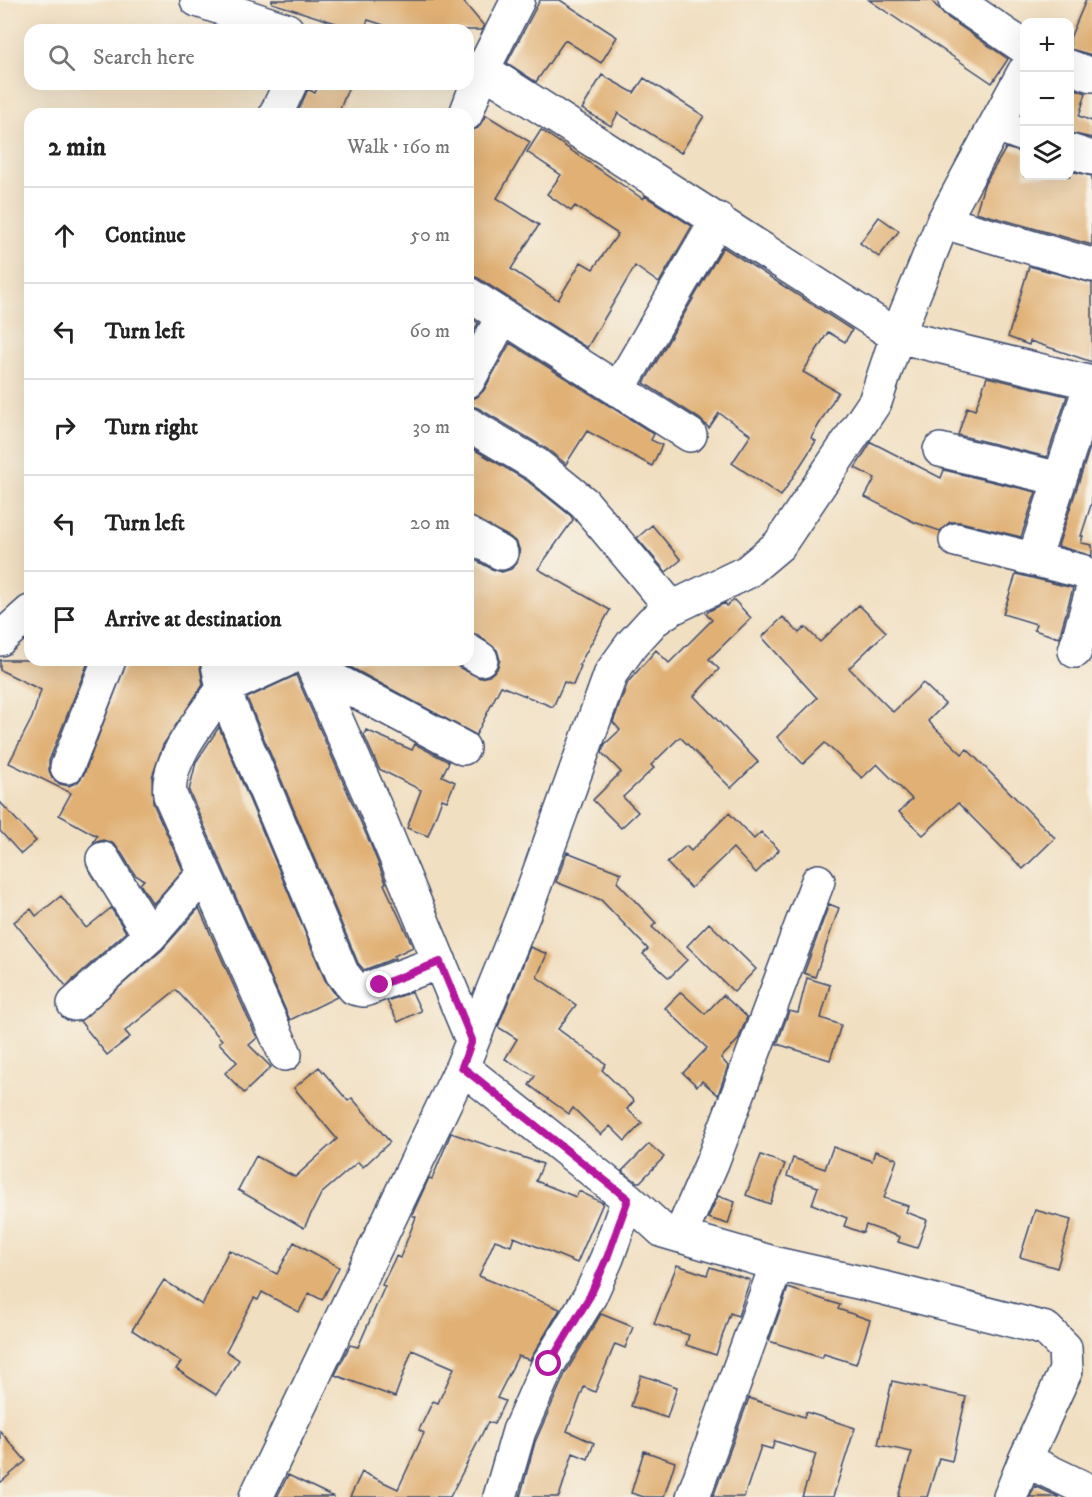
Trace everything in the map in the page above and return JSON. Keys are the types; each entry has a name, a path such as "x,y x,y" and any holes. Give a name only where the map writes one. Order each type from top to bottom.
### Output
{"street":[{"path":"197,0 269,24"},
{"path":"518,0 475,69 718,219 897,336 1091,383 1034,560"},
{"path":"955,0 1020,44"},
{"path":"1074,68 1092,75"},
{"path":"279,108 287,90"},
{"path":"467,108 471,90"},
{"path":"256,1497 467,1053 529,901 611,673 632,644 653,621 672,608 747,572 779,545 876,402 897,336 943,222 1011,130 1020,90"},
{"path":"1074,152 1092,159"},
{"path":"618,390 718,219"},
{"path":"943,222 1092,265"},
{"path":"474,298 690,435"},
{"path":"474,370 502,318"},
{"path":"474,428 537,465 584,503 672,608"},
{"path":"940,450 1060,479"},
{"path":"474,537 501,553"},
{"path":"957,540 1081,571 1092,578"},
{"path":"1075,651 1092,591"},
{"path":"0,639 24,617"},
{"path":"66,767 107,666"},
{"path":"220,675 283,666"},
{"path":"305,666 440,962 467,1053 663,1231 777,1264 906,1293 1046,1329 1065,1347 1066,1370 1010,1497"},
{"path":"310,666 463,748"},
{"path":"220,675 306,892 348,983 364,990 440,962"},
{"path":"220,675 177,758 168,783 173,807 203,875 242,953 285,1054"},
{"path":"103,859 150,936"},
{"path":"74,1004 150,936 203,875"},
{"path":"680,1236 712,1163 818,881"},
{"path":"500,1497 519,1431 549,1364 590,1296 603,1268 628,1199"},
{"path":"693,1497 777,1264"},
{"path":"1025,1460 1092,1492"}],"building":[{"path":"272,0 462,0 484,26 482,30 474,30 474,24 380,24 368,20 366,24 339,24 272,3"},
{"path":"540,0 560,0 617,37 601,63 565,40 536,82 507,63"},
{"path":"869,0 931,0 944,15 1008,59 992,83"},
{"path":"1086,0 1092,0 1092,55 1074,50 1074,28"},
{"path":"602,75 634,93 644,78 704,116 681,153 618,113 611,126 582,109"},
{"path":"1074,88 1086,93 1079,116 1092,121 1092,138 1074,134"},
{"path":"308,90 315,93 316,90 348,90 340,108 300,108"},
{"path":"486,115 530,142 497,198 539,225 511,269 558,300 581,262 593,269 618,234 575,206 571,211 547,194 561,175 527,152 541,130 643,199 645,196 692,226 659,283 635,266 587,348 474,277 474,130 478,128"},
{"path":"1006,148 1020,152 1020,180 1074,180 1074,172 1092,176 1092,245 976,212 984,185"},
{"path":"879,217 899,231 879,257 860,243"},
{"path":"723,247 852,330 845,342 828,332 803,372 838,392 811,438 816,441 781,496 732,463 751,435 719,413 709,428 700,419 644,383"},
{"path":"1029,266 1092,283 1092,362 1030,341 1029,345 1008,337"},
{"path":"510,343 654,434 651,440 662,445 652,466 587,431 566,464 547,449 474,407 474,398 484,390"},
{"path":"987,377 1067,396 1047,457 958,435 967,407 975,410"},
{"path":"1092,441 1092,502 1081,536 1083,536 1081,543 1092,545 1092,556 1058,546"},
{"path":"871,442 941,478 944,470 1036,492 1021,537 960,522 950,522 940,531 914,522 865,497 875,478 855,468"},
{"path":"474,450 526,480 571,516 573,520 538,569 610,610 579,665 581,666 573,685 564,682 553,707 501,686 476,735 348,666 457,666 480,678 489,676 497,669 500,660 497,650 474,634 474,559 502,572 511,569 517,563 520,552 517,543 474,518"},
{"path":"652,525 681,560 666,572 637,538"},
{"path":"1016,574 1073,588 1059,638 1034,630 1036,624 1003,614"},
{"path":"734,600 751,618 709,659 719,669 694,696 758,762 731,788 680,737 651,765 654,768 623,797 638,812 621,828 593,800 621,772 602,753 605,744 620,730 613,722 628,682 656,650 669,663 712,620 706,614 709,611 725,603 727,606"},
{"path":"859,605 886,632 849,668 893,712 923,683 945,704 928,721 962,754 967,749 1055,838 1023,869 958,803 923,835 899,812 912,799 877,764 862,778 825,743 803,764 777,737 817,698 762,637 783,617 799,633 805,627 820,642"},
{"path":"0,660 24,660 24,666 87,666 49,761 52,778 60,784 69,786 78,782 84,774 125,666 200,666 203,685 163,745 152,777 153,803 183,870 153,904 140,884 144,880 135,875 119,849 103,840 93,843 97,836 59,815 71,793 9,763 32,718 41,690 0,670"},
{"path":"296,675 413,947 394,956 395,958 364,970 358,963 247,698"},
{"path":"219,727 325,980 337,997 290,1020 189,791 196,762"},
{"path":"366,730 412,750 415,744 449,762 442,776 455,782 447,801 442,799 428,836 407,828 421,790 379,769 364,735"},
{"path":"0,802 36,841 21,854 0,831"},
{"path":"729,813 754,839 761,832 779,850 756,873 733,848 691,888 667,863 686,846 691,851"},
{"path":"567,852 621,873 617,882 656,923 652,927 687,960 669,978 643,954 648,949 601,900 556,882"},
{"path":"61,896 86,928 111,908 126,932 66,986 14,922 31,909 36,916"},
{"path":"829,904 839,908 815,977 804,973"},
{"path":"199,908 257,1038 249,1045 271,1067 244,1093 225,1073 237,1062 219,1043 222,1040 176,990 125,1031 130,1037 107,1055 80,1021 162,950"},
{"path":"709,923 756,969 734,992 687,946"},
{"path":"530,947 547,954 537,977 576,1005 558,1029 606,1064 602,1070 634,1101 627,1109 642,1123 625,1141 610,1126 601,1135 573,1108 569,1114 529,1085 535,1076 505,1059 517,1039 498,1027"},
{"path":"807,978 830,985 821,1018 841,1025 830,1060 777,1044 789,1011 798,1013"},
{"path":"412,992 421,1011 398,1022 387,1001"},
{"path":"681,992 705,1014 723,995 747,1017 738,1040 721,1058 728,1066 718,1095 702,1081 697,1086 683,1073 707,1048 665,1008"},
{"path":"319,1067 348,1101 352,1098 390,1142 363,1167 358,1162 321,1194 304,1228 238,1190 256,1156 295,1177 337,1139 294,1088"},
{"path":"451,1133 543,1164 536,1181 576,1197 579,1191 603,1203 577,1263 514,1237 511,1246 495,1240 479,1276 560,1309 530,1360 518,1356 497,1398 505,1401 494,1424 488,1422 450,1497 350,1497 362,1472 398,1489 424,1433 419,1430 433,1401 438,1403 454,1368 412,1350 395,1397 335,1375 350,1345 358,1347 385,1286 382,1285 396,1256 400,1258 416,1217 412,1215 429,1178 432,1179"},
{"path":"649,1144 664,1157 640,1182 637,1182 622,1171"},
{"path":"833,1147 872,1161 875,1151 897,1159 884,1198 908,1206 906,1212 927,1220 917,1248 898,1242 900,1237 866,1225 863,1233 844,1226 847,1218 812,1204 818,1187 787,1176 793,1158 825,1169"},
{"path":"761,1155 785,1164 770,1204 746,1195"},
{"path":"718,1196 735,1202 728,1224 708,1218"},
{"path":"1035,1210 1071,1220 1057,1268 1020,1257"},
{"path":"294,1242 339,1267 322,1300 309,1293 299,1312 262,1292 258,1300 254,1298 226,1351 239,1360 216,1395 176,1369 181,1362 132,1330 164,1280 202,1305 229,1250 277,1274"},
{"path":"677,1265 707,1275 710,1267 750,1280 738,1316 730,1313 716,1355 686,1345 689,1335 654,1324"},
{"path":"788,1288 840,1305 838,1309 870,1320 856,1364 824,1354 822,1358 769,1341"},
{"path":"601,1314 633,1327 625,1348 615,1344 595,1392 584,1387 567,1431 594,1443 588,1459 573,1453 559,1497 520,1497 535,1442 566,1372"},
{"path":"641,1375 677,1387 667,1418 631,1406"},
{"path":"892,1381 966,1397 952,1461 939,1458 927,1497 898,1497 912,1452 878,1445"},
{"path":"749,1398 804,1417 806,1412 855,1428 833,1497 802,1497 816,1454 775,1441 772,1449 761,1446 744,1497 713,1497"},
{"path":"0,1431 26,1461 0,1483"},
{"path":"644,1451 675,1462 664,1497 644,1497 631,1493"},
{"path":"288,1475 334,1497 277,1497"},
{"path":"1035,1486 1059,1497 1030,1497"}],"route":[{"path":"380,985 440,962 472,1040 462,1067 628,1199 607,1258 590,1296 549,1364"}]}
